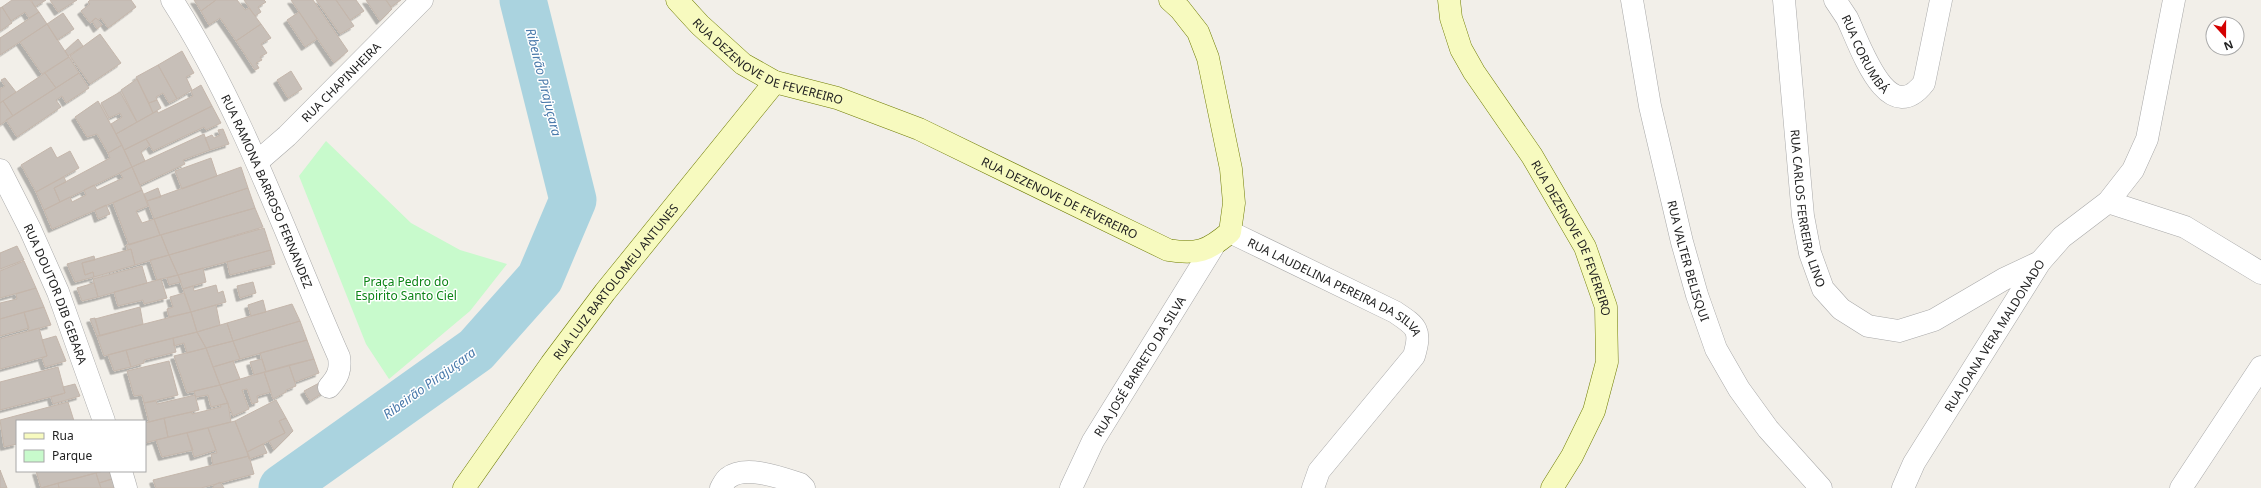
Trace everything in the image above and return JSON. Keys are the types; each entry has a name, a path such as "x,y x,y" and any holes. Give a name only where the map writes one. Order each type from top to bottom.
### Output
{"street":[{"name":"RUA RAMONA BARROSO FERNANDEZ","path":"172,0 220,83 257,162 339,357 340,368 337,378 329,387"},
{"name":"RUA CHAPINHEIRA","path":"257,162 287,136 422,0"},
{"name":"RUA DEZENOVE DE FEVEREIRO","path":"677,0 700,25 743,64 775,82 837,98 919,129 1168,250 1183,253 1213,246 1230,232"},
{"path":"1170,0 1180,9 1198,32 1208,58 1231,169 1234,203 1230,232"},
{"name":"RUA DEZENOVE DE FEVEREIRO","path":"1449,0 1451,18 1461,49 1474,72 1532,156 1585,247 1606,307 1607,362 1594,411 1572,456 1552,488"},
{"name":"RUA VALTER BELISQUI","path":"1632,0 1650,106 1680,234 1696,295 1716,350 1739,389 1768,429 1821,488"},
{"name":"RUA CARLOS FERREIRA LINO","path":"1784,0 1803,216 1810,253 1823,289 1841,309 1868,326 1899,331 1934,320 2004,279 2040,262"},
{"name":"RUA CORUMBÁ","path":"1835,0 1847,18 1877,81 1884,88 1902,96 1918,91 1924,82 1941,0"},
{"name":"RUA JOANA VERA MALDONADO","path":"1904,488 1914,463 2040,262 2062,237 2108,202 2133,170 2147,138 2174,0"},
{"name":"RUA LUIZ BARTOLOMEU ANTUNES","path":"464,488 551,364 605,292 775,82"},
{"name":"RUA DOUTOR DIB GEBARA","path":"0,170 58,292 104,420"},
{"path":"2108,202 2185,227 2261,273"},
{"name":"RUA LAUDELINA PEREIRA DA SILVA","path":"1230,232 1395,312 1412,323 1418,331 1418,342 1414,356 1319,471 1313,488"},
{"name":"RUA JOSÉ BARRETO DA SILVA","path":"1071,488 1094,441 1213,246"},
{"path":"2181,488 2261,367"},
{"path":"121,472 126,488"},
{"path":"721,488 728,478 743,472 769,474 800,484 804,488"}],"green space":[{"name":"Praça Pedro do Espirito Santo Ciel","path":"326,141 411,223 460,250 507,264 470,311 389,379 366,344 299,176"}],"building":[{"path":"12,0 30,0 39,12 29,18 25,12 11,21 2,7"},
{"path":"31,0 46,0 35,7"},
{"path":"50,0 77,0 58,12"},
{"path":"90,0 131,0 136,7 108,28 101,18 98,20 96,18 90,23 81,11 90,4 88,2"},
{"path":"194,0 216,0 201,11"},
{"path":"216,0 237,0 245,10 249,8 261,24 236,41 220,18 209,25 201,11"},
{"path":"244,0 264,0 266,2 258,7 261,12 255,16"},
{"path":"291,0 313,0 348,51 334,63"},
{"path":"316,0 336,0 354,26 340,34"},
{"path":"336,0 356,0 364,11 350,20"},
{"path":"366,0 386,0 392,9 380,21"},
{"path":"386,0 401,0 391,7"},
{"path":"2,7 12,23 0,31 0,8"},
{"path":"39,12 47,24 0,55 0,38"},
{"path":"299,12 317,39 305,47 287,20"},
{"path":"63,13 74,29 57,40 47,24"},
{"path":"96,18 102,25 97,29 92,21"},
{"path":"47,24 69,57 42,74 20,42"},
{"path":"261,24 271,38 261,44 267,53 260,57 262,60 256,63 259,68 255,70 236,41"},
{"path":"100,34 121,63 90,84 70,56"},
{"path":"78,39 83,46 68,56 65,51"},
{"path":"182,51 194,73 186,77 192,90 177,99 158,65"},
{"path":"69,57 79,73 56,88 45,73"},
{"path":"158,65 177,99 169,103 163,93 156,97 157,100 149,103 136,77"},
{"path":"291,71 302,89 288,98 277,80"},
{"path":"45,73 56,88 13,116 3,101"},
{"path":"79,73 89,88 66,103 62,96 56,100 61,107 17,137 6,120"},
{"path":"5,78 16,92 0,103 0,89 5,86 1,80"},
{"path":"137,79 153,113 137,122 121,90"},
{"path":"201,85 212,106 124,150 116,134 157,111 158,113 193,96 191,91"},
{"path":"120,92 137,122 116,134 111,124 122,117 120,113 109,118 101,103"},
{"path":"157,100 161,108 153,113 149,103"},
{"path":"3,101 13,116 0,125 0,103"},
{"path":"98,101 122,145 108,153 97,134 87,137 75,117"},
{"path":"212,106 221,123 206,130 204,127 153,151 146,139"},
{"path":"223,129 229,144 210,150 205,138 212,135 214,138 220,135 218,130"},
{"path":"204,134 210,150 183,160 185,164 140,185 132,167"},
{"path":"146,139 150,145 141,152 145,161 132,167 124,150"},
{"path":"122,145 132,167 60,202 54,188 110,158 108,153"},
{"path":"51,147 57,158 70,151 79,168 36,192 21,165"},
{"path":"211,158 217,176 182,189 175,171"},
{"path":"132,167 142,190 52,229 44,210 70,197 72,202 86,195 84,190 94,185 97,190 123,178 120,173"},
{"path":"241,167 248,188 154,219 147,201"},
{"path":"64,177 66,182 54,188 60,202 44,210 36,192"},
{"path":"158,188 161,197 147,201 144,194"},
{"path":"248,188 255,208 160,235 154,219"},
{"path":"142,190 148,206 136,211 142,223 154,219 160,235 129,245 113,203"},
{"path":"106,205 110,214 98,219 95,210"},
{"path":"255,208 263,227 169,255 161,235"},
{"path":"264,228 271,250 178,275 169,255"},
{"path":"161,235 169,255 135,265 131,249 128,250 126,245"},
{"path":"17,246 24,260 0,269 0,253"},
{"path":"131,249 135,265 94,277 93,272 85,275 82,263"},
{"path":"271,250 275,264 230,275 227,262"},
{"path":"169,255 178,275 157,280 150,260"},
{"path":"94,256 95,260 82,263 85,275 93,272 94,277 75,282 67,264"},
{"path":"24,261 36,288 0,298 0,271"},
{"path":"142,266 147,283 98,297 93,279"},
{"path":"203,268 206,282 183,289 178,275"},
{"path":"178,275 181,282 169,285 167,278"},
{"path":"161,279 167,298 144,304 143,300 118,306 114,292"},
{"path":"253,282 256,293 240,298 237,286"},
{"path":"94,283 98,297 82,301 77,288"},
{"path":"216,285 218,293 223,291 226,302 191,312 183,289 193,286 194,291"},
{"path":"36,288 44,307 0,319 0,303 17,299 16,294"},
{"path":"184,293 191,312 169,317 167,309 173,307 170,297"},
{"path":"263,300 266,312 251,316 248,305"},
{"path":"292,304 300,321 233,341 227,323"},
{"path":"216,305 220,325 197,332 191,312"},
{"path":"44,307 51,325 29,331 24,312"},
{"path":"140,307 143,324 100,336 95,319"},
{"path":"24,312 29,328 0,336 0,319"},
{"path":"191,312 197,332 104,356 97,336"},
{"path":"95,318 100,336 97,336 90,319"},
{"path":"300,321 307,340 240,359 233,341"},
{"path":"227,323 233,341 206,348 197,332"},
{"path":"39,328 47,356 0,369 0,339"},
{"path":"197,332 206,348 187,353 184,343 174,346 173,338"},
{"path":"56,336 66,361 45,367 42,358 47,356 42,340"},
{"path":"173,338 176,352 144,360 144,363 131,367 126,350"},
{"path":"307,340 314,359 266,372 260,353"},
{"path":"233,341 240,359 213,367 206,348"},
{"path":"206,348 220,385 187,393 174,356"},
{"path":"126,350 131,367 114,371 108,355"},
{"path":"262,359 266,372 254,375 250,362"},
{"path":"314,359 319,373 295,382 289,365"},
{"path":"169,361 178,395 144,403 142,395 134,396 127,371"},
{"path":"233,361 240,379 220,385 213,367"},
{"path":"289,365 296,386 286,390 286,392 273,399 264,372"},
{"path":"58,367 65,393 0,410 0,382"},
{"path":"264,372 271,392 257,396 258,402 252,404 247,389 242,390 249,409 233,416 220,385"},
{"path":"321,382 326,391 310,401 304,391"},
{"path":"75,384 80,396 53,404 51,397 65,393 63,387"},
{"path":"220,385 228,403 211,407 208,395 196,397 195,395 194,391"},
{"path":"195,395 199,410 149,422 144,403 156,401 157,404"},
{"path":"276,400 286,418 279,421 285,433 247,452 235,421"},
{"path":"68,402 74,420 16,420 16,444 4,447 0,420"},
{"path":"228,403 231,422 168,437 164,418 192,412 192,414 221,407 220,405"},
{"path":"164,418 168,437 146,443 146,423"},
{"path":"286,418 293,431 274,450 269,441 285,433 279,421"},
{"path":"235,421 249,456 213,465 211,454 217,453 208,428"},
{"path":"208,428 216,450 194,457 187,433"},
{"path":"187,433 193,450 162,457 156,440"},
{"path":"263,444 267,453 249,459 247,452"},
{"path":"249,456 254,474 201,488 156,488 153,480"},
{"path":"0,470 7,488 0,488"},
{"path":"36,472 99,472 41,488"},
{"path":"109,472 112,479 99,483 96,473"},
{"path":"96,473 101,488 59,488 58,483"},
{"path":"112,479 115,488 101,488 99,483"},
{"path":"220,482 224,488 212,488 214,487 213,486"},
{"path":"58,483 59,488 41,488"}],"waterway":[{"name":"Ribeirão Pirajuçara","path":"282,488 476,350 540,278 573,200 523,0"}]}
